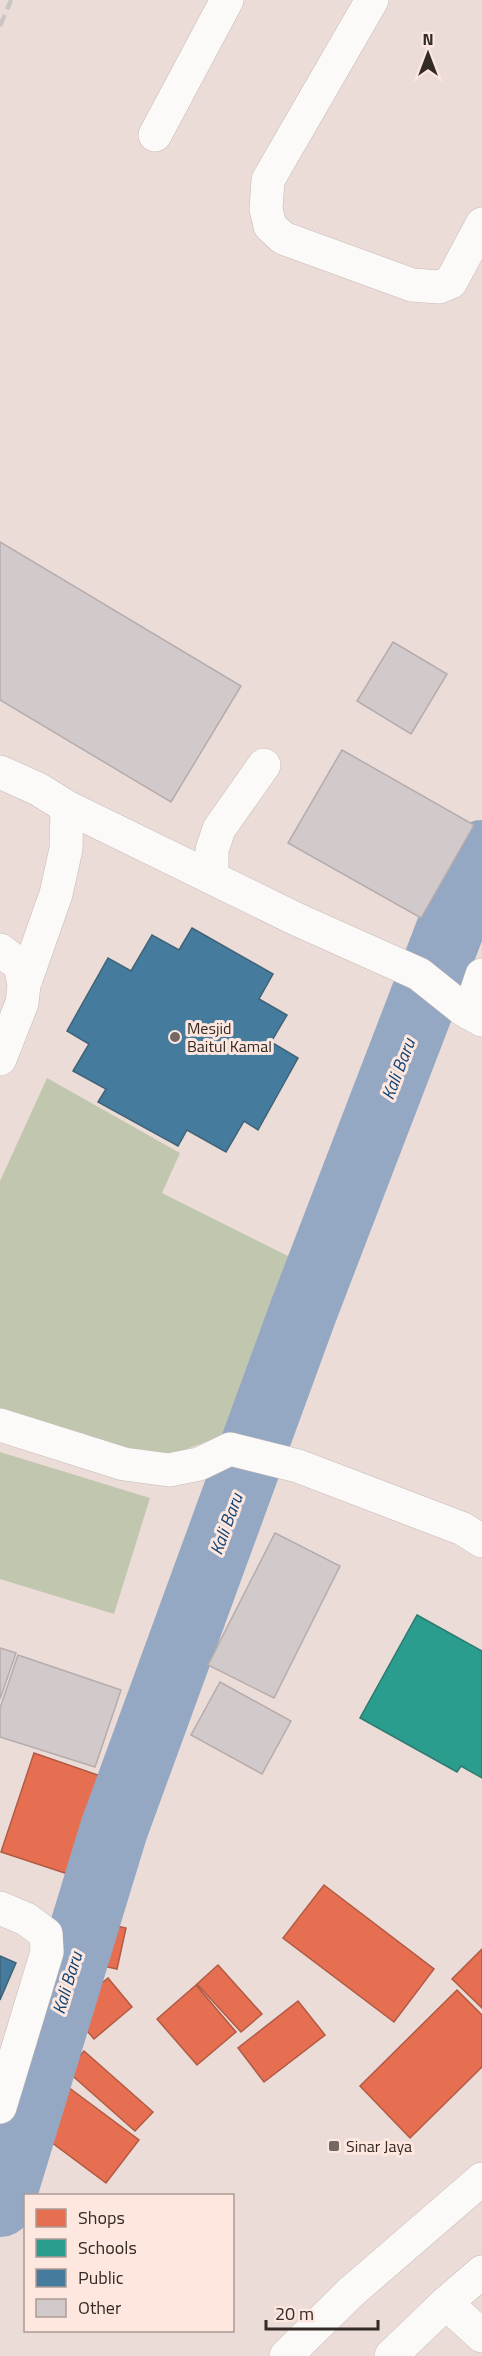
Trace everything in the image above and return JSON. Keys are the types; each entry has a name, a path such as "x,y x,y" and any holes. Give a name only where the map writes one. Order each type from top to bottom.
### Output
{"main road":[{"path":"155,135 227,0"},
{"path":"372,0 268,180 266,209 270,226 283,238 412,285 439,287 451,282 482,224"},
{"path":"212,877 212,850 219,830 264,765"},
{"path":"0,772 296,919 419,974 472,1014 482,975"},
{"path":"0,1059 22,1003 24,985 56,894 66,849 67,807"},
{"path":"0,950 20,965 24,985"},
{"path":"0,1425 124,1464 170,1470 199,1464 230,1449 298,1466 463,1529 482,1541"},
{"path":"0,1908 26,1920 46,1934 48,1952 0,2107"},
{"path":"286,2356 351,2292 482,2179"},
{"path":"391,2356 482,2272"},
{"path":"446,2303 482,2336"}],"green space":[{"path":"47,1078 180,1153 162,1193 302,1263 251,1413 232,1432 171,1455 122,1449 0,1415 0,1181"},
{"path":"0,1452 150,1498 114,1614 0,1579"}],"building: Shops":[{"path":"34,1753 112,1780 80,1878 1,1852"},
{"path":"324,1885 434,1969 394,2022 283,1938"},
{"path":"99,1922 126,1928 117,1969 90,1963"},
{"path":"482,1949 482,2008 452,1979"},
{"path":"218,1965 262,2014 241,2032 197,1984"},
{"path":"108,1978 132,2007 94,2039 69,2010"},
{"path":"196,1985 236,2032 197,2065 157,2019"},
{"path":"457,1990 482,2015 482,2067 410,2138 360,2086"},
{"path":"298,2001 325,2035 264,2082 238,2048"},
{"path":"84,2051 153,2112 135,2131 67,2071"},
{"path":"64,2084 139,2140 106,2183 31,2127"}],"building: Schools":[{"path":"417,1615 482,1651 482,1778 461,1766 457,1772 360,1718"}],"building: Public":[{"name":"Mesjid Baitul Kamal","path":"192,928 273,974 259,999 287,1015 271,1042 298,1058 258,1130 244,1121 226,1152 187,1130 178,1146 98,1102 106,1089 73,1071 89,1044 67,1031 108,958 131,971 152,935 179,950"},
{"path":"0,1956 16,1963 0,2000"}],"building: Other":[{"path":"0,542 241,686 171,802 0,700"},
{"path":"393,642 447,674 411,734 357,701"},
{"path":"342,750 474,825 421,918 288,843"},
{"path":"275,1533 340,1566 274,1698 208,1665"},
{"path":"0,1648 16,1653 0,1699"},
{"path":"18,1655 121,1690 95,1767 0,1737 0,1708"},
{"path":"220,1682 291,1721 262,1774 191,1735"}],"waterway":[{"name":"Kali Baru","path":"0,2203 114,1829 303,1312 449,932 482,854"}],"railway":[{"path":"0,26 11,0"}],"place":[{"name":"Mesjid Baitul Kamal","path":"175,1037"},
{"name":"Sinar Jaya","path":"334,2146"}]}
